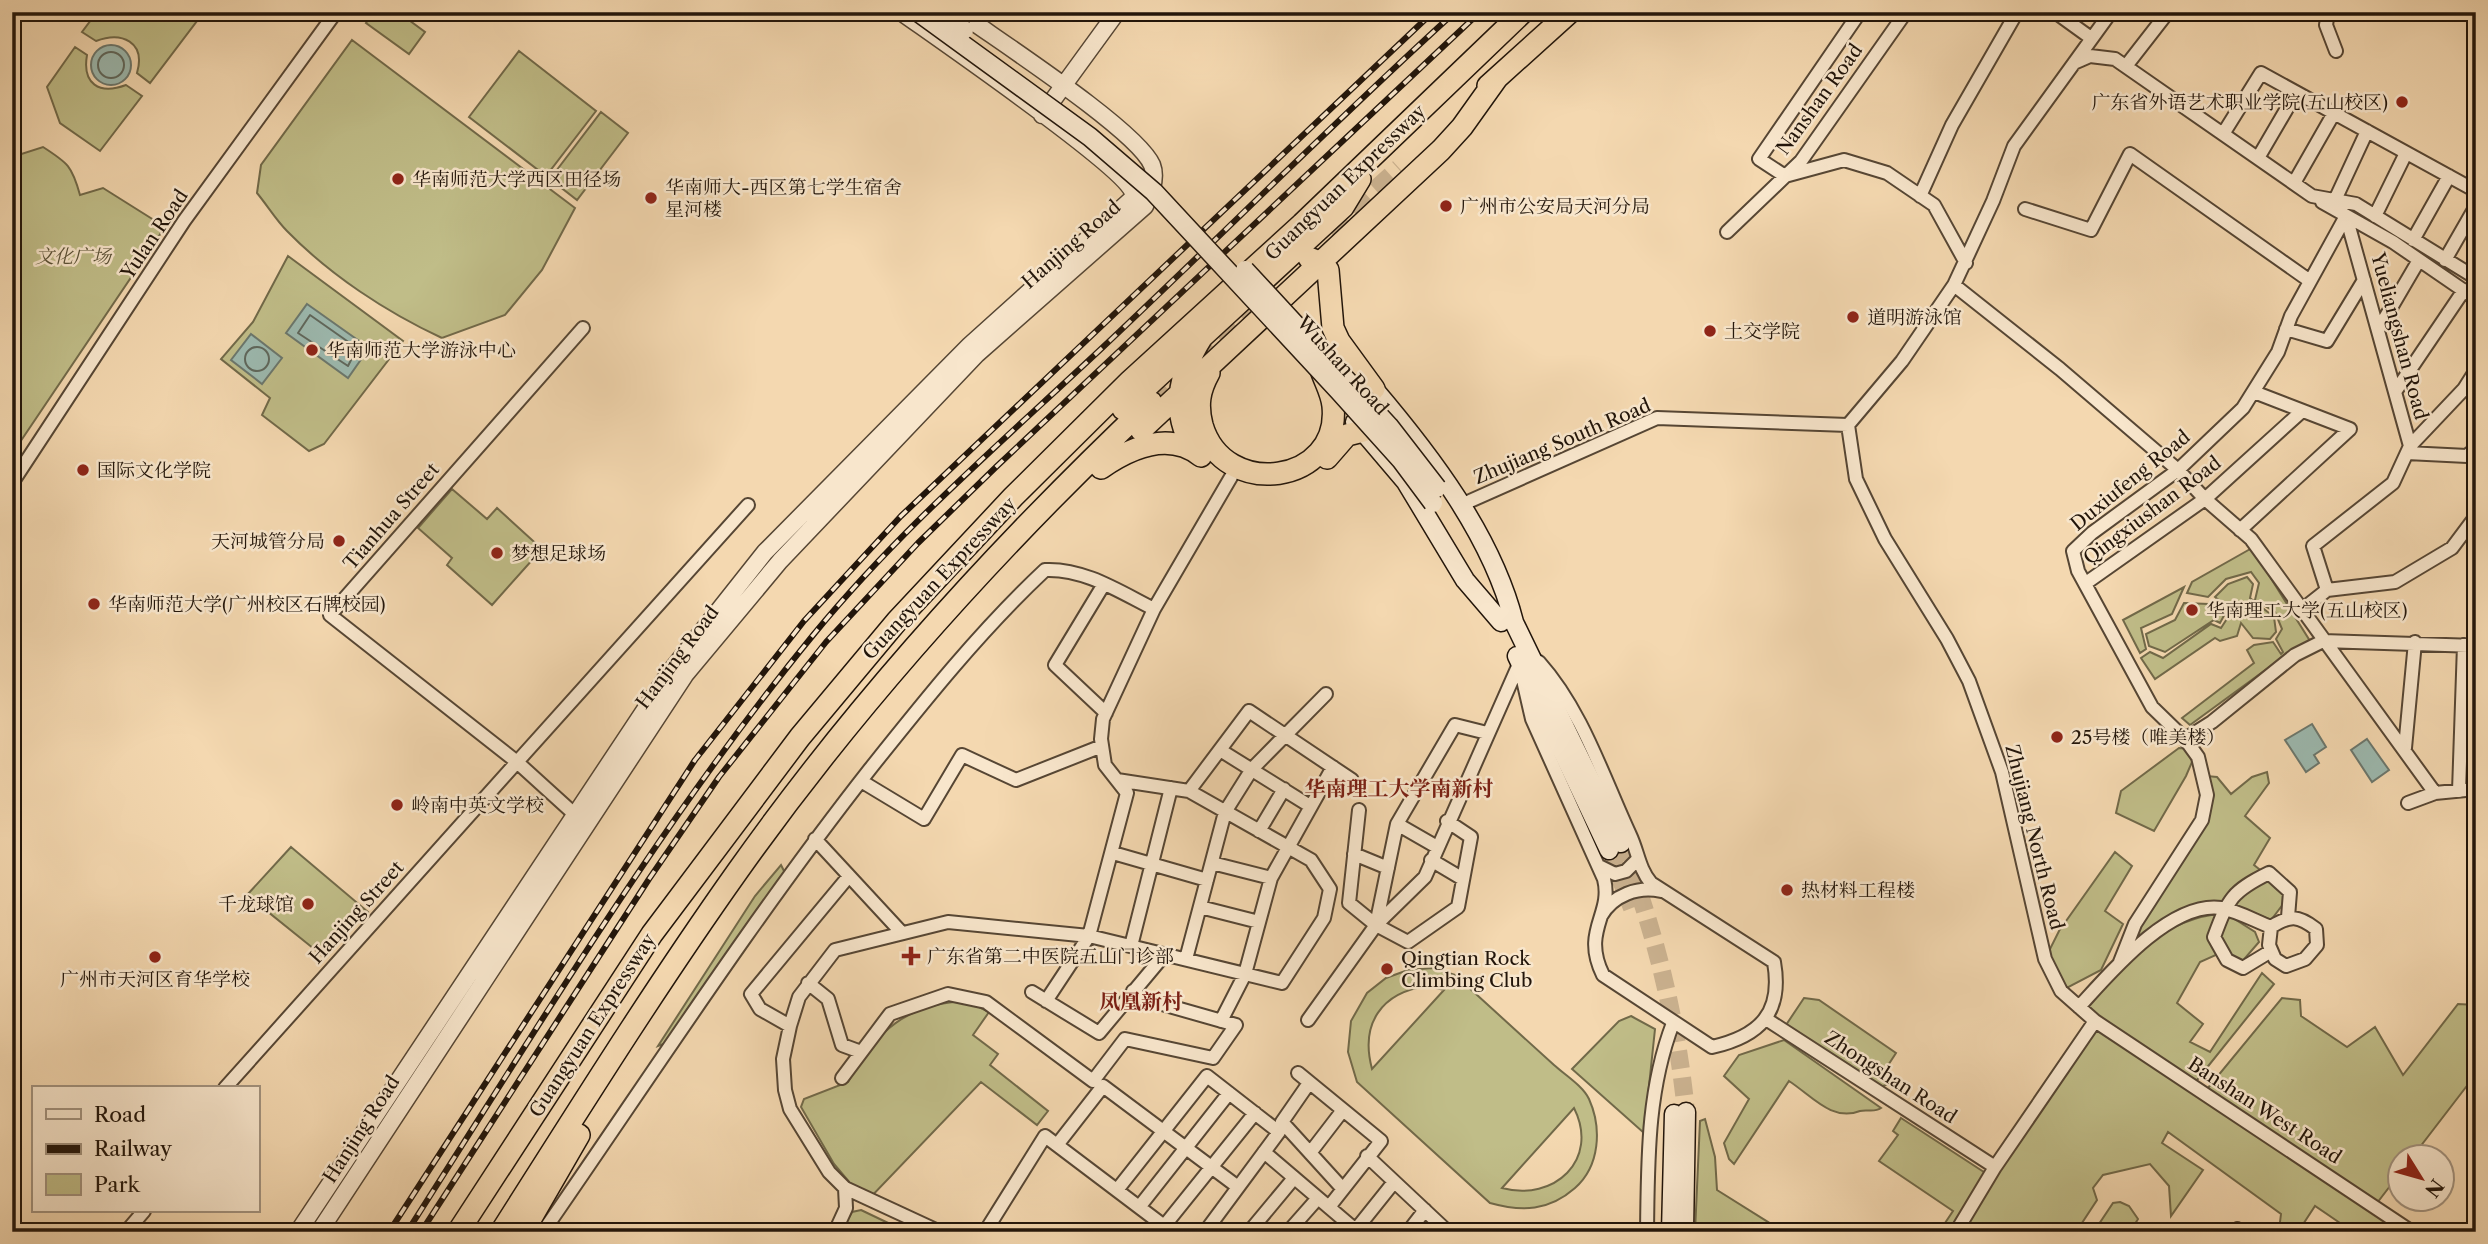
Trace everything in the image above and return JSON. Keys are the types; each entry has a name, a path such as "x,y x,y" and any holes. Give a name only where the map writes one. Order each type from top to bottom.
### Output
{"highway":[{"name":"Guangyuan Expressway","path":"458,1232 602,1006 696,872 856,668 969,542 1130,381 1373,156 1523,12"},
{"name":"Guangyuan Expressway","path":"1400,169 1570,12"},
{"path":"935,622 1322,263 1448,142 1497,78"},
{"path":"969,542 1071,459 1343,207 1373,156"},
{"path":"1285,261 1311,258 1322,263 1331,278 1333,328 1339,341 1374,388"},
{"path":"1196,453 1183,427 1179,395 1188,359 1202,337"},
{"path":"1217,360 1199,397 1205,435 1214,450 1235,467 1270,475 1302,466 1324,445 1330,430 1333,407 1321,370"},
{"name":"Guangyuan Expressway","path":"501,1232 672,965 783,811 935,622 1063,485 1151,402"},
{"path":"1101,468 1127,450 1151,443 1196,453 1231,477 1269,484 1302,476 1318,467 1347,435 1363,431"},
{"path":"523,1232 642,1026 672,965"}],"main road":[{"name":"Wushan Road","path":"918,12 1063,117 1137,176 1206,244 1438,500"},
{"name":"Wushan Road","path":"940,12 1107,135 1182,203 1389,426 1438,500 1507,622 1615,847"},
{"path":"1374,388 1461,505 1499,572 1507,622 1465,580 1406,482 1363,431 1351,411 1354,402 1374,388"},
{"path":"1671,1232 1680,1113 1684,1232"}],"street":[{"name":"Yulan Road","path":"12,482 184,221 336,12"},
{"path":"901,12 1042,115 1117,12"},
{"path":"959,12 1062,86"},
{"path":"1860,12 1759,159 1785,176 1844,160 1886,173 1934,205 1966,263"},
{"name":"Nanshan Road","path":"1727,232 1801,161 1906,12"},
{"path":"1920,196 1952,125 2017,12"},
{"path":"2055,12 2091,38"},
{"path":"1848,425 1902,361 1954,285 1966,263 2014,146 2070,65 2111,12"},
{"path":"2120,62 2168,12"},
{"path":"2329,12 2326,25 2336,51"},
{"path":"2070,65 2090,56 2120,62 2312,196 2419,260 2476,299"},
{"path":"2223,134 2260,74 2476,191"},
{"name":"Hanjing Road","path":"298,1232 579,819 685,676 780,561 977,354 1140,212 1150,196 1154,180 1149,159 1136,145 1062,86"},
{"path":"2258,158 2296,93"},
{"path":"2294,183 2334,113"},
{"name":"Hanjing Road","path":"319,1232 670,671 765,552 970,345 1134,197 1132,188 1125,181 1042,115"},
{"path":"2335,200 2367,131"},
{"path":"2375,216 2406,153"},
{"path":"2025,209 2091,230 2130,154 2310,281"},
{"path":"2413,240 2449,176"},
{"path":"2312,196 2356,204 2476,278"},
{"path":"2445,260 2476,206"},
{"name":"Yueliangshan Road","path":"2346,216 2408,449"},
{"name":"Duxiufeng Road","path":"2120,962 2135,924 2202,820 2207,795 2198,757 2185,739 2152,707 2078,571 2073,551 2092,533 2178,470 2244,408 2278,352 2286,329 2310,281 2346,216"},
{"path":"2378,330 2419,260"},
{"path":"2286,329 2327,341 2364,281"},
{"path":"1954,285 2060,369 2178,470 2205,499 2251,539 2303,609 2323,641 2405,748 2435,793"},
{"path":"2395,392 2464,290"},
{"name":"Tianhua Street","path":"579,819 517,762 330,615 583,328"},
{"path":"2327,590 2313,546 2393,483 2408,449 2464,388 2476,370"},
{"path":"2464,388 2476,399"},
{"path":"2239,530 2350,429 2253,392"},
{"name":"Qingxiushan Road","path":"2086,583 2205,499 2302,411"},
{"name":"Zhujiang South Road","path":"1461,505 1657,418 1848,425"},
{"name":"Zhujiang North Road","path":"1848,425 1856,479 1885,539 1947,639 1969,681 2002,772 2045,959 2061,991 2095,1021"},
{"path":"2408,449 2467,456 2476,448"},
{"path":"1046,1001 1089,936 1127,793 1126,788 1105,765 1102,746 1106,713 1154,609 1231,477"},
{"path":"517,762 748,505"},
{"path":"2303,609 2327,590 2395,582 2452,548 2476,516"},
{"path":"543,1232 762,910 921,704 1009,604 1045,570 1063,569 1104,584 1154,609"},
{"path":"1104,584 1055,665 1106,713"},
{"path":"2185,739 2212,722 2295,655 2323,641 2470,645 2459,791"},
{"path":"2405,748 2415,642"},
{"path":"1308,1020 1377,925 1424,877 1524,655"},
{"path":"1524,655 1568,700 1634,844 1637,860 1651,883 1774,962 1778,982 1775,1002 1766,1019 1752,1034 1712,1047 1603,975 1595,960 1593,942 1606,887 1532,719 1524,655"},
{"path":"1186,960 1225,812 1252,769 1326,694"},
{"path":"1189,791 1249,711 1352,780"},
{"path":"1377,925 1396,824 1455,725 1488,733"},
{"path":"861,781 924,819 961,755 1016,780 1102,746"},
{"path":"1220,750 1310,806"},
{"name":"Hanjing Street","path":"227,1086 517,762"},
{"path":"1221,1021 1245,974 1270,878 1333,767"},
{"path":"940,1232 845,1188 829,1172 790,1109 785,1090 783,1059 790,1026 799,997 835,950 948,922 1089,936 1282,983 1324,918 1330,889 1311,860 1189,791 1117,780"},
{"path":"1131,946 1171,788"},
{"path":"1259,831 1284,789"},
{"path":"2408,803 2435,793 2476,789"},
{"path":"1359,810 1349,903 1377,925 1408,942 1458,907 1471,837 1447,821"},
{"path":"1396,824 1437,847"},
{"path":"815,839 902,933"},
{"path":"1113,853 1207,880"},
{"path":"1354,854 1388,868"},
{"path":"1431,860 1463,879"},
{"path":"1599,866 1615,874 1626,871 1637,860"},
{"path":"1212,863 1270,878"},
{"path":"2271,951 2243,968 2227,960 2214,937 2225,909 2240,887 2269,873 2290,892 2288,917"},
{"path":"790,1026 760,1009 751,993 849,876"},
{"path":"1596,925 1604,910 1625,894 1651,889 1668,893"},
{"path":"1200,907 1259,922"},
{"path":"2080,1007 2120,962 2157,929 2193,913 2225,909 2271,928"},
{"path":"2288,917 2298,917 2316,929 2317,945 2305,959 2286,966 2274,960 2271,951 2271,928 2288,917"},
{"path":"1032,992 1099,1033 1165,954"},
{"path":"808,983 828,999 842,1045 862,1052"},
{"path":"842,1078 890,1014 948,994 986,1002 1093,1082 1125,1040 1213,1058 1236,1025 1141,998 1133,990"},
{"name":"Zhongshan Road","path":"1766,1019 1995,1167"},
{"path":"1955,1232 1995,1167 2095,1021"},
{"name":"Banshan West Road","path":"2095,1021 2412,1232"},
{"path":"1647,1232 1649,1122 1660,1058 1674,1023"},
{"path":"1298,1073 1381,1141 1329,1207"},
{"path":"1117,1189 1207,1076 1279,1132 1238,1187 1211,1230"},
{"path":"1309,1083 1282,1122 1342,1188"},
{"path":"1057,1145 1103,1086 1238,1187"},
{"path":"1140,1206 1229,1093"},
{"path":"1310,1153 1343,1110"},
{"path":"985,1232 1045,1136 1169,1228 1255,1113"},
{"path":"1264,1152 1356,1231 1394,1182"},
{"path":"1367,1156 1448,1232"},
{"path":"1249,1232 1294,1178"},
{"path":"835,1232 846,1208 845,1188"},
{"path":"1288,1232 1318,1198"},
{"path":"1408,1232 1425,1210"},
{"path":"126,1232 143,1212"}],"green space":[{"path":"97,12 203,13 150,83 137,73 138,54 130,42 115,37 96,41 82,32"},
{"path":"374,12 398,12 425,32 409,54 366,23"},
{"name":"华南师范大学西区田径场","path":"352,40 575,208 542,270 505,315 442,338 421,328 360,291 321,263 283,227 257,193 261,165"},
{"path":"75,47 87,55 87,73 94,85 108,89 126,85 142,96 100,151 60,123 47,87"},
{"path":"519,51 596,111 546,176 469,117"},
{"path":"601,112 628,133 577,200 550,179"},
{"name":"文化广场","path":"43,147 68,166 80,195 103,188 165,227 12,454 12,157"},
{"name":"华南师范大学游泳中心","path":"288,256 403,341 324,444 309,451 262,415 270,398 221,359 253,322"},
{"name":"梦想足球场","path":"452,489 487,519 497,508 542,549 492,605 447,565 452,558 418,528"},
{"path":"2252,548 2310,641 2290,652 2190,725 2182,718 2254,663 2247,650 2254,645 2273,642 2281,654 2283,652 2276,639 2282,629 2275,612 2255,600 2259,583 2251,572 2226,579 2208,597 2187,593 2192,582"},
{"path":"2247,577 2253,584 2250,598 2274,617 2276,632 2270,639 2253,638 2241,623 2237,636 2220,641 2215,638 2155,679 2141,658 2150,652 2163,658 2211,624 2221,628 2232,611 2215,597 2228,584"},
{"path":"2184,587 2172,614 2141,628 2146,649 2140,653 2123,620"},
{"path":"2184,603 2209,604 2227,610 2220,623 2214,620 2165,652 2149,646 2146,634 2175,620"},
{"path":"2472,660 2476,661 2476,770 2467,770"},
{"path":"2179,748 2189,749 2192,762 2154,831 2116,813 2121,791"},
{"path":"2267,772 2269,783 2245,816 2270,838 2254,865 2279,885 2287,899 2271,920 2228,902 2172,917 2147,930 2129,947 2150,903 2208,815 2207,776 2217,777 2231,794 2252,777"},
{"name":"千龙球馆","path":"291,847 368,912 324,957 247,895"},
{"path":"2115,852 2132,866 2105,911 2123,924 2101,970 2061,991 2045,959 2059,931"},
{"path":"781,865 787,877 674,1040 658,1046 755,896"},
{"path":"2225,913 2255,932 2259,942 2240,964 2220,953 2200,962 2177,1003 2203,1024 2190,1042 2210,1052 2262,973 2274,984 2193,1085 2203,1094 2282,998 2300,1000 2301,1016 2347,1047 2375,1027 2403,1075 2458,1004 2476,1005 2476,1074 2424,1142 2386,1142 2386,1191 2374,1207 2412,1232 2335,1232 2340,1223 2315,1206 2298,1232 2279,1230 2281,1214 2168,1132 2162,1143 2203,1170 2171,1216 2169,1186 2150,1164 2103,1175 2093,1188 2097,1200 2076,1232 1958,1232 2095,1021 2084,1012 2113,976 2144,946 2181,924"},
{"path":"1432,968 1455,975 1586,1094 1596,1122 1594,1158 1583,1179 1565,1196 1535,1208 1513,1208 1490,1203 1357,1082 1348,1052 1351,1021 1367,993 1386,978 1408,970","holes":["1428,986 1444,990 1372,1069 1369,1038 1378,1013 1398,995","1574,1108 1581,1127 1581,1144 1576,1160 1567,1173 1554,1183 1539,1189 1521,1191 1502,1188"]},
{"path":"1804,998 1819,1000 1896,1053 1883,1073 1895,1082 1874,1089 1782,1031"},
{"path":"967,1001 989,1012 973,1035 998,1054 990,1065 1048,1111 1037,1125 981,1082 866,1202 834,1164 801,1107 804,1099 848,1082 870,1048 895,1023 927,1007"},
{"path":"1631,1016 1655,1029 1644,1133 1572,1069 1619,1021"},
{"path":"1784,1040 1881,1108 1840,1113 1823,1106 1789,1081 1734,1164 1729,1159 1724,1143 1749,1099 1724,1076 1739,1055"},
{"path":"1901,1118 1990,1176 1953,1232 1939,1232 1953,1211 1879,1161 1898,1135 1893,1131"},
{"path":"1705,1119 1715,1157 1717,1190 1784,1232 1751,1232 1742,1226 1738,1232 1695,1232 1700,1121"},
{"path":"2120,1202 2129,1206 2138,1219 2130,1232 2111,1232 2099,1224 2113,1203"},
{"path":"861,1210 907,1232 841,1232 852,1212"}],"water":[{"path":"111,45 119,46 125,51 130,57 130,73 125,79 119,84 111,85 103,84 97,79 92,73 91,65 92,57 97,51 103,46"},
{"path":"307,304 369,348 348,378 286,333"},
{"path":"251,334 282,358 262,384 231,360"},
{"path":"2312,724 2326,747 2314,755 2319,763 2306,772 2285,740"},
{"path":"2367,739 2389,770 2372,782 2351,750"}],"tunnel":[{"path":"1330,232 1400,169"},
{"path":"1151,402 1263,294"},
{"path":"1621,843 1644,908 1663,975 1677,1043 1686,1112"},
{"path":"1609,850 1632,908"}],"railway":[{"path":"389,1232 695,760 804,621 901,516 1433,12"},
{"path":"407,1232 652,852 758,705 847,595 953,486 1455,12"},
{"path":"421,1232 649,879 719,777 826,642 918,543 996,467 1480,12"}],"place":[{"name":"广东省外语艺术职业学院(五山校区)","path":"2402,102"},
{"name":"华南师范大学西区田径场","path":"398,179"},
{"name":"华南师大-西区第七学生宿舍 星河楼","path":"651,198"},
{"name":"广州市公安局天河分局","path":"1446,206"},
{"name":"道明游泳馆","path":"1853,317"},
{"name":"土交学院","path":"1710,331"},
{"name":"华南师范大学游泳中心","path":"312,350"},
{"name":"国际文化学院","path":"83,470"},
{"name":"天河城管分局","path":"339,541"},
{"name":"梦想足球场","path":"497,553"},
{"name":"华南师范大学(广州校区石牌校园)","path":"94,604"},
{"name":"华南理工大学(五山校区)","path":"2192,610"},
{"name":"25号楼（唯美楼）","path":"2057,737"},
{"name":"岭南中英文学校","path":"397,805"},
{"name":"热材料工程楼","path":"1787,890"},
{"name":"千龙球馆","path":"308,904"},
{"name":"广东省第二中医院五山门诊部","path":"911,956"},
{"name":"广州市天河区育华学校","path":"155,957"},
{"name":"Qingtian Rock Climbing Club","path":"1387,969"}],"district":[{"name":"华南理工大学南新村","path":"1399,789"},
{"name":"凤凰新村","path":"1141,1002"}]}
